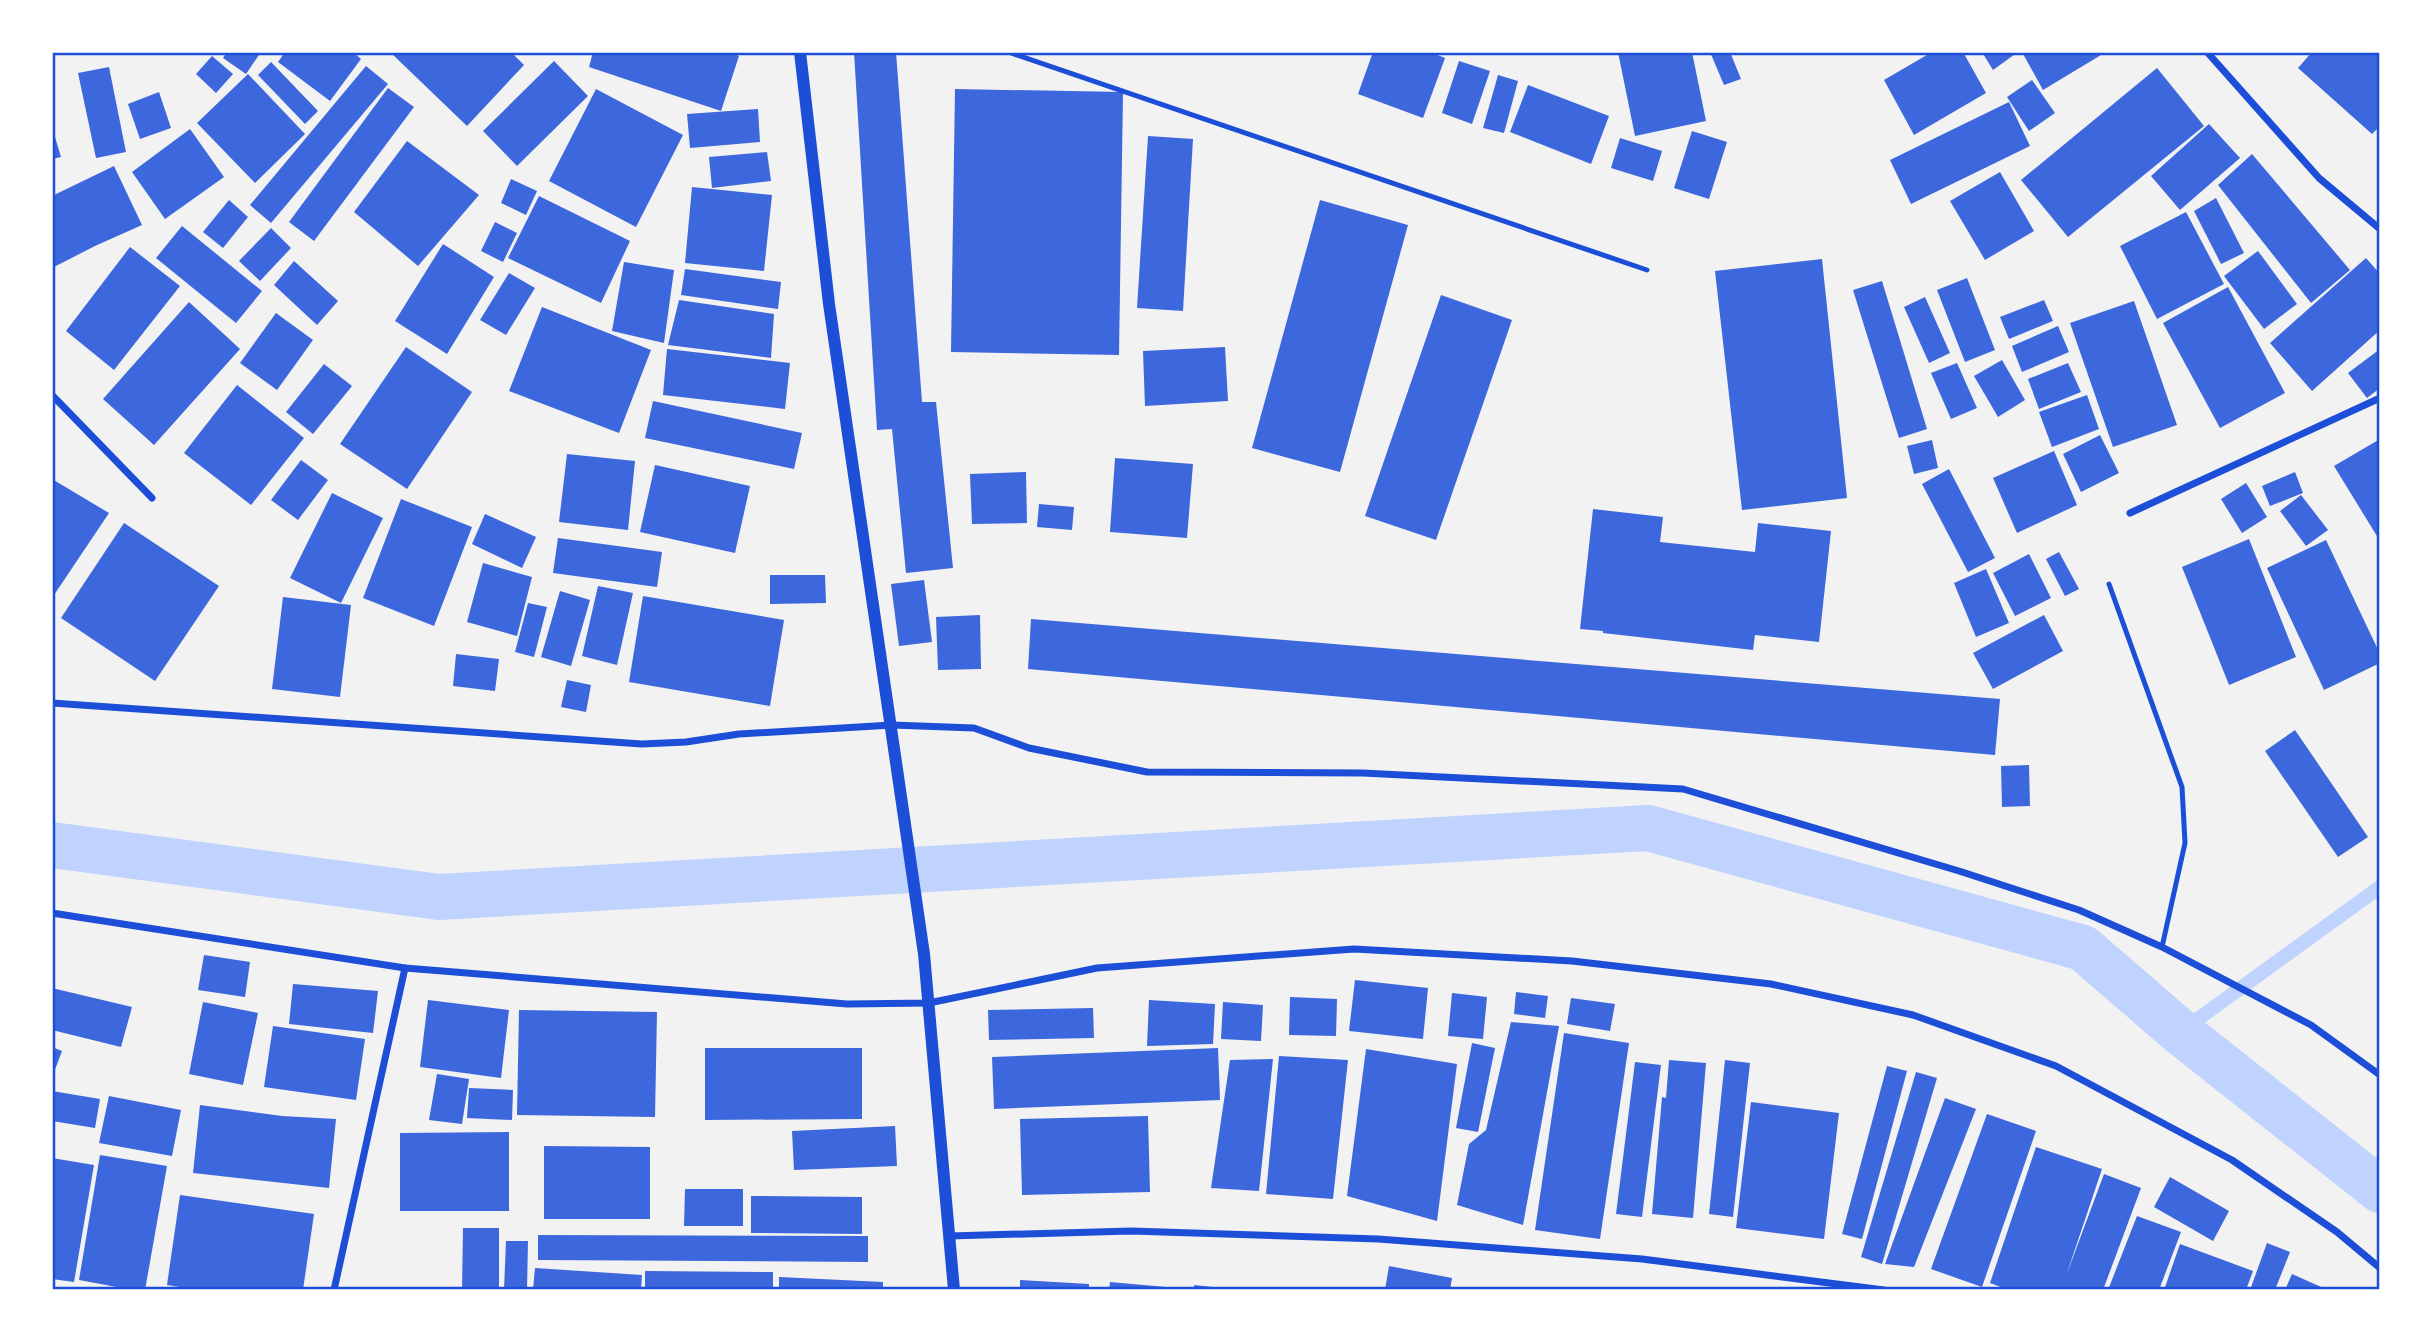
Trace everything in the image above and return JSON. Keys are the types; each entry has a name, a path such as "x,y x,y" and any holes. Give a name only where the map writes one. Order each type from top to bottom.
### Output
{"street":[{"path":"800,52 829,304 892,724 923,954 954,1290"},
{"path":"2207,52 2319,178 2379,229"},
{"path":"52,395 152,498"},
{"path":"2130,513 2379,398"},
{"path":"52,703 642,744 686,742 739,734 892,724 974,728 1029,748 1147,772 1363,773 1683,789 2080,910 2162,947 2311,1025 2379,1075"},
{"path":"52,913 405,968 847,1004 929,1003 1097,968 1354,949 1572,961 1771,984 1913,1015 2056,1066 2232,1160 2337,1232 2379,1268"},
{"path":"334,1290 405,968"},
{"path":"949,1236 1131,1231 1378,1239 1642,1259 1863,1285 1884,1290"}],"lane":[{"path":"1008,52 1647,270"},
{"path":"2109,584 2182,787 2185,843 2162,947"}],"building":[{"path":"227,52 261,52 246,74 223,58"},
{"path":"285,52 353,52 361,59 330,101 278,62"},
{"path":"390,52 511,52 524,65 467,126"},
{"path":"593,52 730,52 739,56 721,111 589,67"},
{"path":"854,52 896,52 922,402 936,402 953,568 906,573 892,429 877,430"},
{"path":"1373,52 1430,52 1445,58 1423,118 1358,94"},
{"path":"1618,52 1692,52 1706,121 1635,136"},
{"path":"1710,52 1730,52 1741,79 1724,85"},
{"path":"1932,52 1963,52 1986,93 1914,135 1884,80"},
{"path":"1982,52 2018,52 1993,70"},
{"path":"2022,52 2106,52 2043,90"},
{"path":"2312,52 2380,52 2380,126 2372,134 2298,68"},
{"path":"212,56 233,74 216,93 196,74"},
{"path":"554,61 588,96 517,166 483,131"},
{"path":"1459,61 1490,71 1472,124 1442,113"},
{"path":"271,62 318,111 305,124 258,75"},
{"path":"366,66 388,84 271,223 250,205"},
{"path":"109,67 126,152 96,158 78,73"},
{"path":"2157,68 2204,126 2068,237 2021,180"},
{"path":"248,74 305,134 255,183 197,123"},
{"path":"1498,75 1518,81 1504,133 1483,128"},
{"path":"2032,80 2055,113 2029,131 2007,97"},
{"path":"1528,85 1609,116 1591,164 1510,132"},
{"path":"388,88 414,107 314,241 289,222"},
{"path":"596,89 683,135 636,227 549,181"},
{"path":"955,89 1123,92 1119,355 951,352"},
{"path":"159,92 171,128 140,139 128,104"},
{"path":"2009,102 2030,146 1911,204 1890,160"},
{"path":"758,109 760,142 690,148 687,114"},
{"path":"2209,124 2240,158 2180,210 2151,176"},
{"path":"52,127 61,157 52,159"},
{"path":"190,129 224,177 165,219 132,172"},
{"path":"1692,131 1727,142 1709,199 1674,188"},
{"path":"1148,136 1193,139 1183,311 1137,308"},
{"path":"1620,138 1662,151 1653,181 1611,168"},
{"path":"407,141 479,195 418,266 354,212"},
{"path":"767,152 771,181 712,188 709,157"},
{"path":"2252,154 2350,270 2311,303 2218,185"},
{"path":"114,166 142,225 52,268 52,196"},
{"path":"2000,172 2034,231 1985,260 1950,201"},
{"path":"511,179 537,191 526,215 501,203"},
{"path":"692,187 772,195 764,271 685,263"},
{"path":"539,196 630,241 601,303 508,258"},
{"path":"2216,198 2244,253 2221,264 2194,211"},
{"path":"229,200 248,217 223,248 203,232"},
{"path":"1320,200 1408,225 1340,472 1252,448"},
{"path":"2186,212 2224,284 2157,319 2120,246"},
{"path":"495,222 517,233 503,262 481,251"},
{"path":"182,226 262,291 236,323 156,258"},
{"path":"271,228 291,248 260,281 239,261"},
{"path":"443,244 494,277 447,354 395,321"},
{"path":"130,247 180,286 114,370 66,331"},
{"path":"2258,251 2297,304 2264,329 2224,276"},
{"path":"2366,258 2380,274 2380,330 2312,391 2270,343"},
{"path":"1822,259 1847,498 1742,510 1715,271"},
{"path":"294,261 338,301 317,325 274,285"},
{"path":"624,262 674,270 664,343 612,331"},
{"path":"685,269 781,282 778,309 681,295"},
{"path":"509,273 535,288 506,335 480,320"},
{"path":"1967,278 1995,350 1965,362 1937,290"},
{"path":"1882,281 1927,429 1899,438 1853,290"},
{"path":"2228,287 2285,393 2220,428 2163,323"},
{"path":"1441,295 1512,320 1436,540 1365,516"},
{"path":"1925,297 1950,353 1929,363 1904,307"},
{"path":"679,300 774,314 771,358 668,345"},
{"path":"2044,300 2053,321 2009,339 2000,317"},
{"path":"2134,301 2177,425 2113,447 2070,323"},
{"path":"189,302 240,349 154,445 103,399"},
{"path":"542,307 651,350 619,433 509,391"},
{"path":"276,313 313,340 277,390 240,363"},
{"path":"2058,326 2069,352 2022,372 2012,346"},
{"path":"406,347 472,392 407,489 340,444"},
{"path":"1225,347 1228,401 1145,406 1143,351"},
{"path":"667,349 790,363 785,409 663,395"},
{"path":"2380,349 2380,388 2367,398 2348,373"},
{"path":"2002,360 2025,400 1998,417 1974,376"},
{"path":"1957,363 1977,408 1951,419 1931,373"},
{"path":"2068,363 2081,392 2039,409 2028,379"},
{"path":"324,364 352,386 313,434 286,412"},
{"path":"237,385 304,438 251,505 184,453"},
{"path":"2087,395 2099,429 2052,447 2039,412"},
{"path":"653,401 802,433 794,469 645,438"},
{"path":"2100,435 2119,473 2081,492 2063,454"},
{"path":"2380,439 2380,541 2334,466"},
{"path":"1932,440 1938,468 1914,474 1907,446"},
{"path":"2054,451 2077,505 2017,533 1993,478"},
{"path":"567,454 635,461 628,530 559,522"},
{"path":"1115,458 1193,464 1187,538 1110,532"},
{"path":"301,460 328,480 298,520 271,500"},
{"path":"655,465 750,486 735,553 640,532"},
{"path":"1949,469 1995,558 1968,572 1922,484"},
{"path":"1026,472 1027,523 972,524 970,474"},
{"path":"2295,472 2303,493 2270,506 2262,486"},
{"path":"52,479 109,513 52,598"},
{"path":"2246,483 2267,517 2242,533 2221,499"},
{"path":"332,493 383,518 341,603 290,578"},
{"path":"2301,495 2328,530 2306,546 2280,511"},
{"path":"401,499 472,527 434,626 363,598"},
{"path":"1039,504 1074,507 1072,530 1037,527"},
{"path":"1593,509 1663,517 1660,542 1755,552 1758,523 1831,531 1819,642 1755,635 1753,650 1580,629"},
{"path":"485,514 536,537 522,568 472,544"},
{"path":"124,523 219,586 155,681 61,618"},
{"path":"558,538 662,552 657,587 553,573"},
{"path":"2249,539 2296,657 2229,685 2182,567"},
{"path":"2326,540 2380,654 2380,663 2324,690 2267,568"},
{"path":"2059,552 2079,589 2065,596 2046,559"},
{"path":"2029,554 2051,598 2015,616 1993,573"},
{"path":"483,563 532,577 517,636 467,622"},
{"path":"1986,569 2009,623 1976,637 1954,583"},
{"path":"770,575 825,575 826,603 770,604"},
{"path":"924,580 932,642 899,646 891,584"},
{"path":"598,586 633,593 617,665 582,656"},
{"path":"560,591 590,600 571,666 541,657"},
{"path":"643,596 784,620 770,706 629,682"},
{"path":"283,597 351,605 340,697 272,689"},
{"path":"528,603 547,607 534,657 515,652"},
{"path":"980,615 981,669 938,670 936,617"},
{"path":"2044,615 2063,651 1993,689 1973,653"},
{"path":"1031,619 2000,699 1995,755 1028,669"},
{"path":"456,654 499,659 495,691 453,686"},
{"path":"567,680 591,685 586,712 561,707"},
{"path":"2295,730 2368,837 2338,857 2265,751"},
{"path":"2029,765 2030,806 2002,807 2001,766"},
{"path":"204,955 250,962 245,997 198,990"},
{"path":"1355,980 1428,988 1423,1039 1349,1031"},
{"path":"293,984 378,991 373,1033 289,1024"},
{"path":"52,988 132,1007 121,1047 52,1030"},
{"path":"1516,992 1548,996 1545,1018 1514,1014"},
{"path":"1452,993 1487,997 1483,1039 1448,1036"},
{"path":"1290,997 1337,999 1336,1036 1289,1035"},
{"path":"1571,998 1615,1004 1610,1031 1567,1024"},
{"path":"428,1000 509,1010 501,1078 420,1067"},
{"path":"1149,1000 1215,1004 1213,1044 1147,1046"},
{"path":"203,1002 258,1013 243,1085 189,1074"},
{"path":"1223,1002 1263,1005 1261,1041 1221,1039"},
{"path":"1093,1008 1094,1038 989,1040 988,1010"},
{"path":"519,1010 657,1012 655,1117 517,1115"},
{"path":"1511,1022 1559,1026 1523,1225 1457,1205 1469,1144 1486,1130"},
{"path":"273,1026 365,1039 356,1100 264,1087"},
{"path":"1564,1033 1629,1043 1600,1239 1535,1230"},
{"path":"1472,1043 1495,1048 1478,1132 1456,1128"},
{"path":"52,1047 62,1051 53,1075 52,1075"},
{"path":"705,1048 862,1048 862,1119 705,1120"},
{"path":"1218,1048 1220,1100 994,1109 992,1057"},
{"path":"1366,1049 1457,1064 1437,1221 1347,1196"},
{"path":"1279,1056 1348,1060 1333,1199 1266,1194"},
{"path":"1273,1059 1259,1191 1211,1188 1230,1060"},
{"path":"1669,1060 1706,1063 1693,1218 1652,1214 1662,1097 1666,1098"},
{"path":"1725,1060 1750,1063 1733,1217 1709,1214"},
{"path":"1635,1062 1661,1065 1642,1217 1616,1214"},
{"path":"1887,1066 1907,1071 1862,1239 1842,1234"},
{"path":"1916,1072 1937,1078 1882,1264 1861,1257"},
{"path":"437,1074 469,1079 462,1124 429,1120"},
{"path":"469,1088 513,1090 512,1120 467,1118"},
{"path":"52,1091 100,1099 95,1128 52,1121"},
{"path":"109,1096 181,1110 172,1156 99,1143"},
{"path":"1945,1098 1976,1109 1914,1267 1885,1264"},
{"path":"1751,1102 1839,1113 1824,1239 1736,1228"},
{"path":"200,1105 282,1116 336,1119 329,1188 193,1173"},
{"path":"1987,1114 2036,1131 1982,1287 1931,1269"},
{"path":"1148,1116 1150,1192 1022,1195 1020,1119"},
{"path":"895,1126 897,1166 794,1170 792,1131"},
{"path":"509,1132 509,1211 400,1211 400,1133"},
{"path":"544,1146 650,1147 650,1219 544,1219"},
{"path":"2036,1147 2102,1169 2066,1276 2104,1174 2141,1188 2103,1290 2009,1290 1990,1283"},
{"path":"100,1155 167,1166 145,1290 79,1280"},
{"path":"52,1158 94,1165 74,1282 52,1279"},
{"path":"2170,1177 2229,1211 2213,1241 2154,1207"},
{"path":"685,1189 743,1189 743,1226 684,1226"},
{"path":"180,1195 314,1214 303,1290 199,1290 167,1285"},
{"path":"751,1196 862,1197 862,1234 751,1233"},
{"path":"2137,1216 2181,1232 2159,1290 2108,1290"},
{"path":"463,1228 499,1228 499,1290 462,1290"},
{"path":"538,1235 868,1236 868,1262 538,1260"},
{"path":"506,1241 528,1241 527,1290 504,1290"},
{"path":"2267,1243 2290,1252 2275,1290 2250,1290"},
{"path":"2180,1244 2253,1271 2246,1290 2164,1290"},
{"path":"1389,1266 1452,1278 1450,1290 1385,1290"},
{"path":"535,1268 642,1275 641,1290 533,1290"},
{"path":"645,1271 773,1272 773,1290 645,1290"},
{"path":"2292,1274 2328,1290 2285,1290"},
{"path":"779,1277 883,1282 883,1290 779,1290"},
{"path":"1020,1280 1089,1284 1089,1290 1020,1290"},
{"path":"1110,1282 1177,1288 1177,1290 1109,1290"},
{"path":"1194,1285 1222,1288 1222,1290 1194,1290"}],"waterway":[{"path":"52,845 439,897 1648,828 2083,948 2180,1032 2380,1190"},
{"path":"2180,1032 2380,887"}]}
